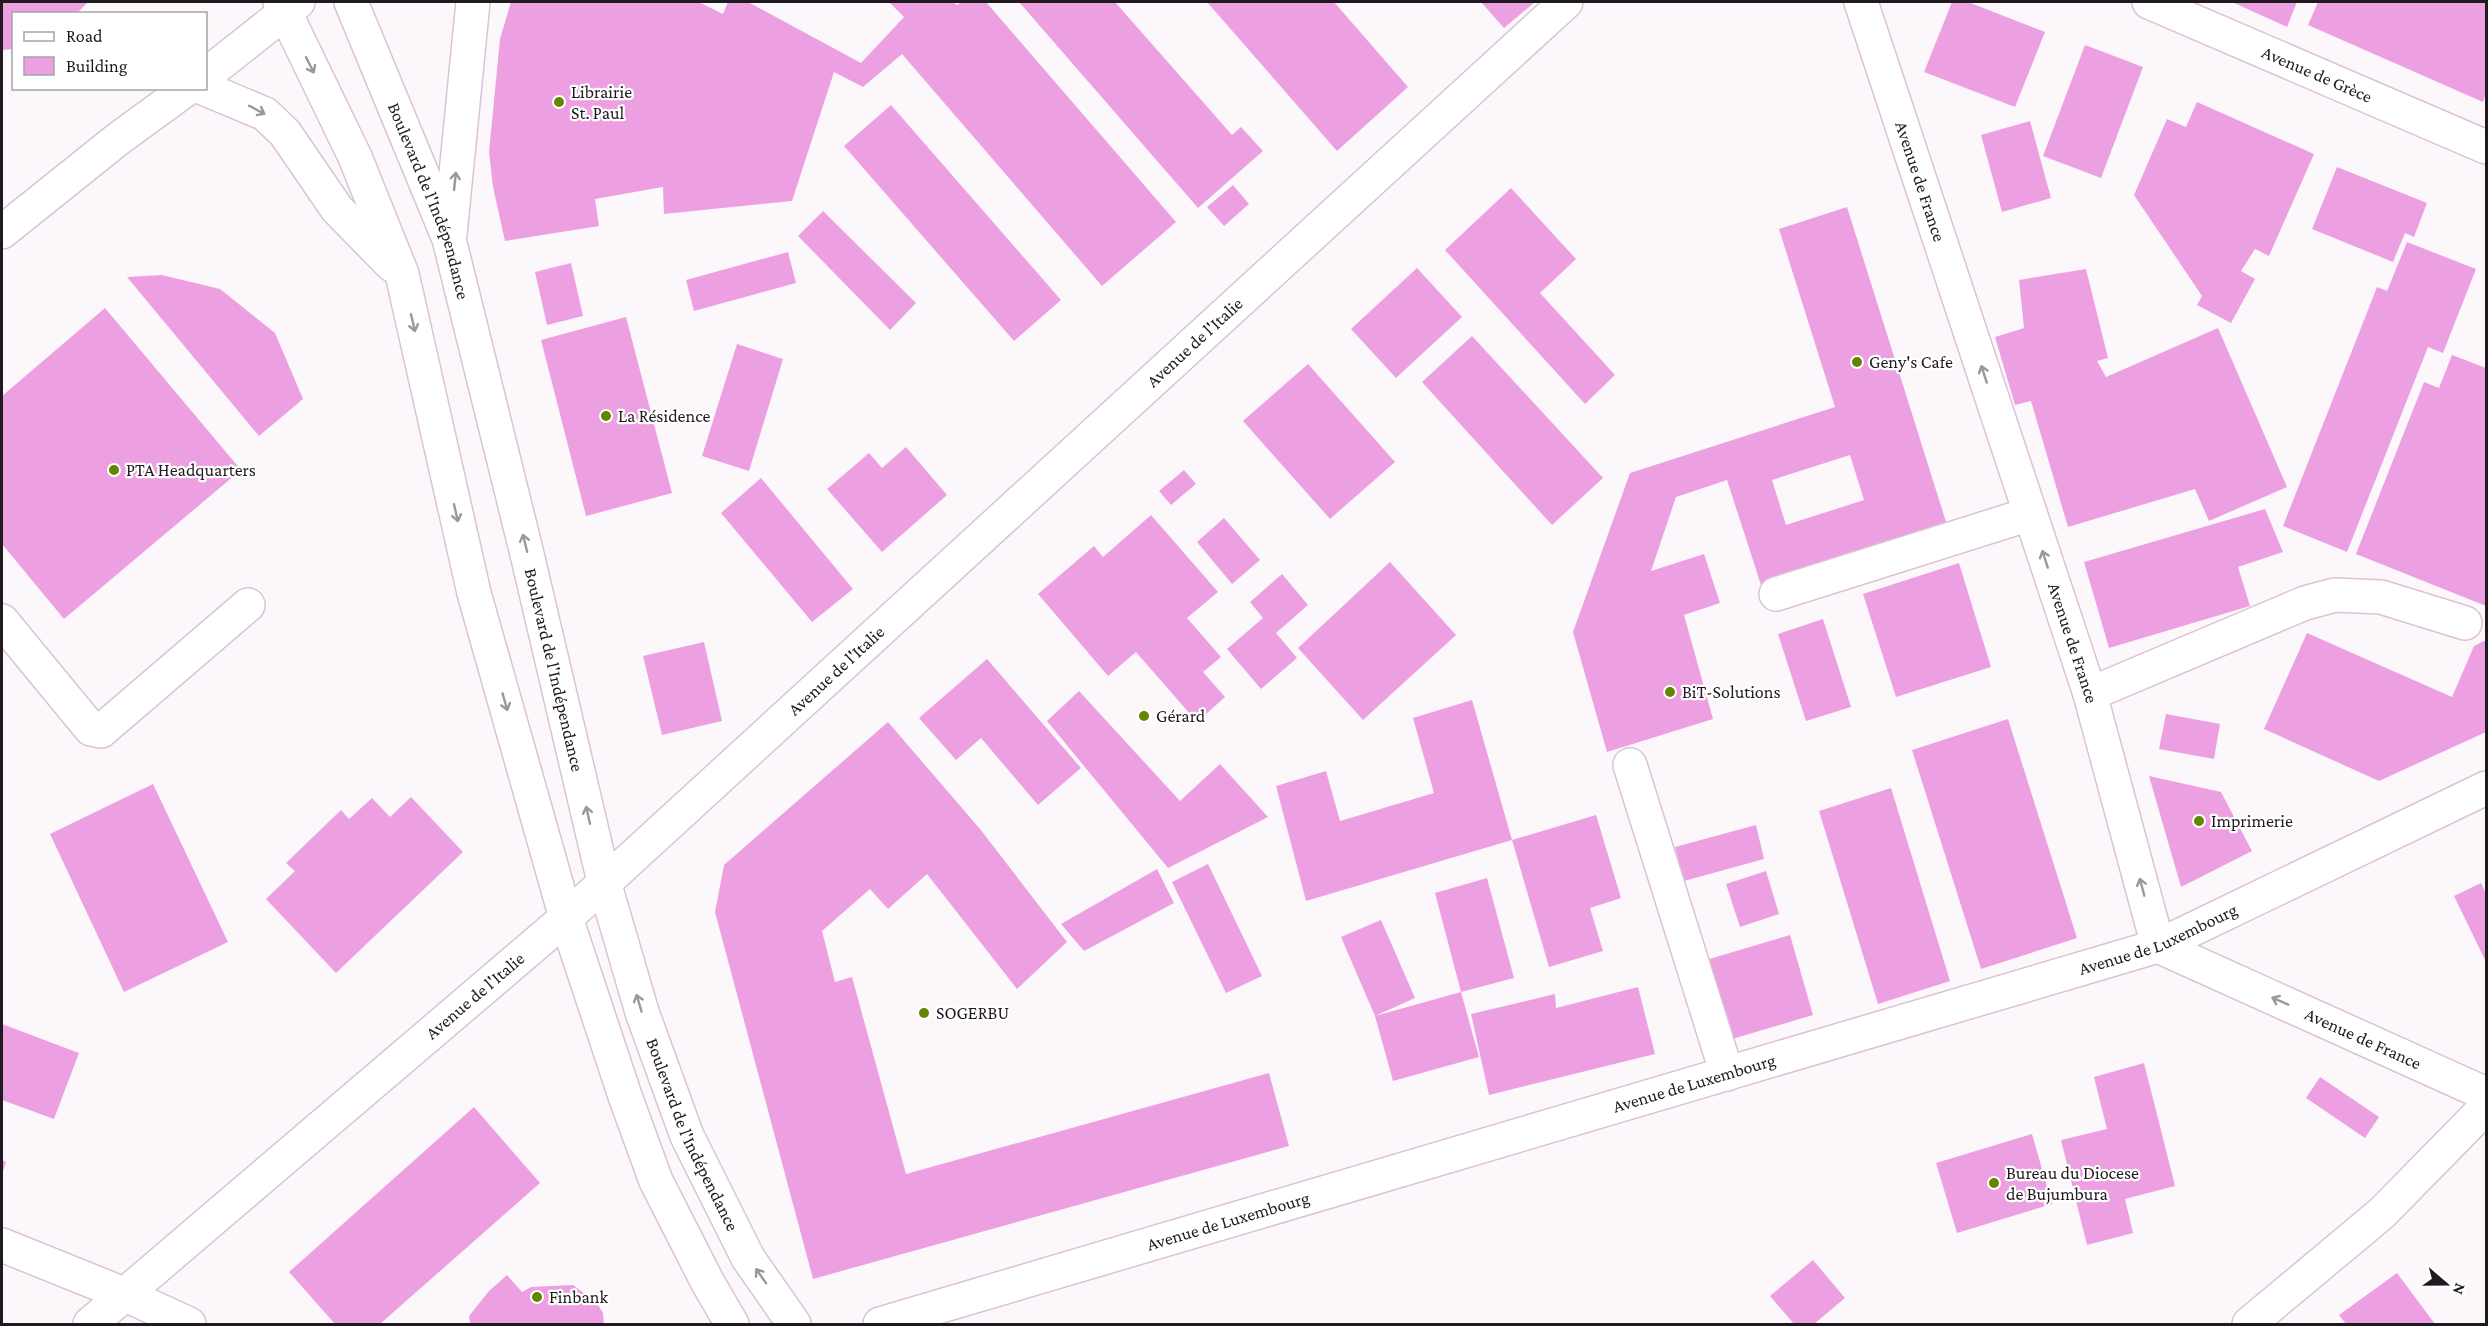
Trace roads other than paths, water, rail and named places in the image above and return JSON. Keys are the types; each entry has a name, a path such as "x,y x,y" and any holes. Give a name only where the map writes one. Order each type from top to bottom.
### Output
{"street":[{"name":"Boulevard de l'Indépendance","path":"351,2 449,239 526,550 604,882 642,1012 687,1136 748,1258 794,1324"},
{"path":"449,239 473,2"},
{"name":"Avenue de l'Italie","path":"90,1324 566,918 1566,2"},
{"name":"Avenue de France","path":"1861,2 2090,694 2158,946 2487,1094"},
{"name":"Avenue de Grèce","path":"2149,2 2487,147"},
{"path":"207,74 287,5 355,157 402,274 474,593 566,918 625,1096 656,1181 708,1283 732,1324"},
{"path":"2,232 118,139 185,90"},
{"path":"207,90 265,114 285,133 337,208 402,274"},
{"path":"1776,594 2030,514"},
{"path":"2090,694 2305,603 2334,595 2381,597 2465,623"},
{"path":"2,621 90,729 97,732 101,731 248,605"},
{"path":"1630,765 1727,1074"},
{"name":"Avenue de Luxembourg","path":"880,1324 2158,946 2487,788"},
{"path":"2249,1324 2382,1213 2487,1107"},
{"path":"2,1245 126,1295 189,1324"}],"place":[{"name":"Librairie St. Paul","path":"559,102"},
{"name":"Geny's Cafe","path":"1857,362"},
{"name":"La Résidence","path":"606,416"},
{"name":"PTA Headquarters","path":"114,470"},
{"name":"BiT-Solutions","path":"1670,692"},
{"name":"Gérard","path":"1144,716"},
{"name":"Imprimerie","path":"2199,821"},
{"name":"SOGERBU","path":"924,1013"},
{"name":"Bureau du Diocese de Bujumbura","path":"1994,1183"},
{"name":"Finbank","path":"537,1297"}]}
